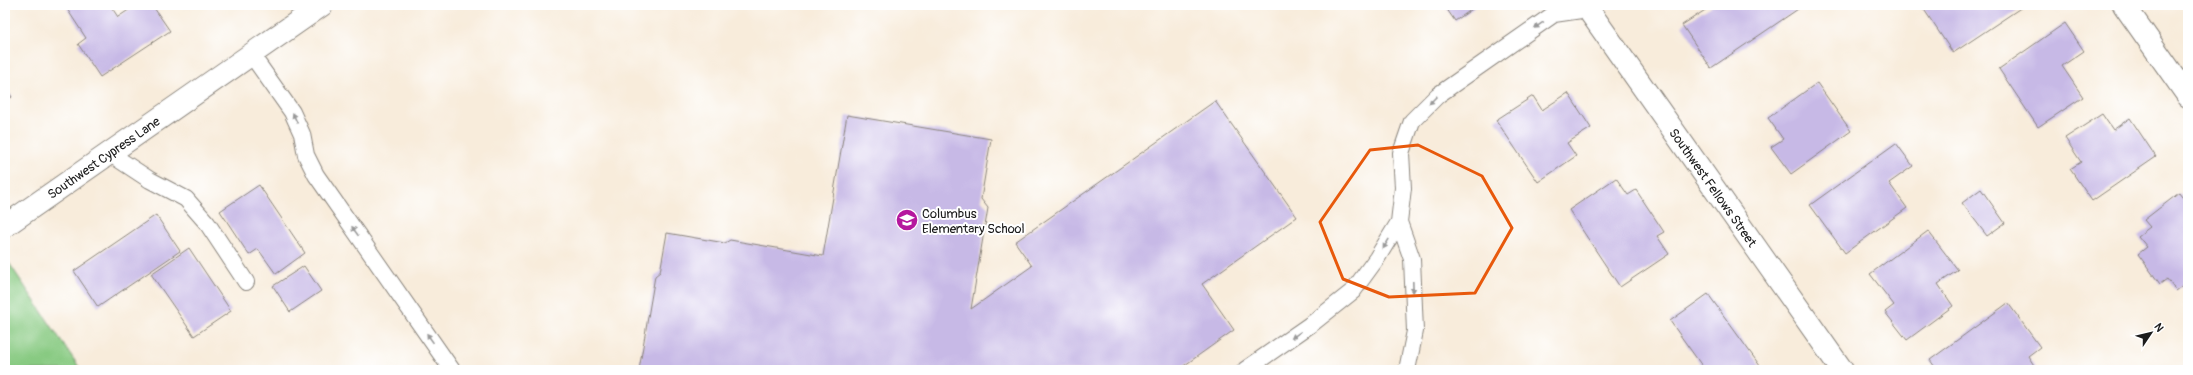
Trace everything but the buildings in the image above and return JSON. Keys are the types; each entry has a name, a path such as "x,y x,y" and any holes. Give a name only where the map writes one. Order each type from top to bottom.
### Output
{"street":[{"name":"Southwest Cypress Lane","path":"5,226 322,5"},
{"path":"2124,5 2188,96"},
{"name":"Southwest Fellows Street","path":"1589,6 1842,370"}],"lane":[{"path":"1407,370 1415,331 1412,259 1399,222 1403,188 1401,154 1412,121 1438,95 1554,14 1589,6"},
{"path":"251,54 292,112 302,134 306,155 316,175 452,370"},
{"path":"109,153 150,180 186,199 207,223 246,282"},
{"path":"1245,370 1314,322 1353,291 1399,222"}],"highlighted area":[{"path":"1418,145 1482,176 1512,228 1475,293 1389,297 1343,279 1320,222 1370,150"}],"green space":[{"path":"9,263 81,370 5,370 5,266"}],"place":[{"name":"Columbus Elementary School","path":"907,220"}]}
